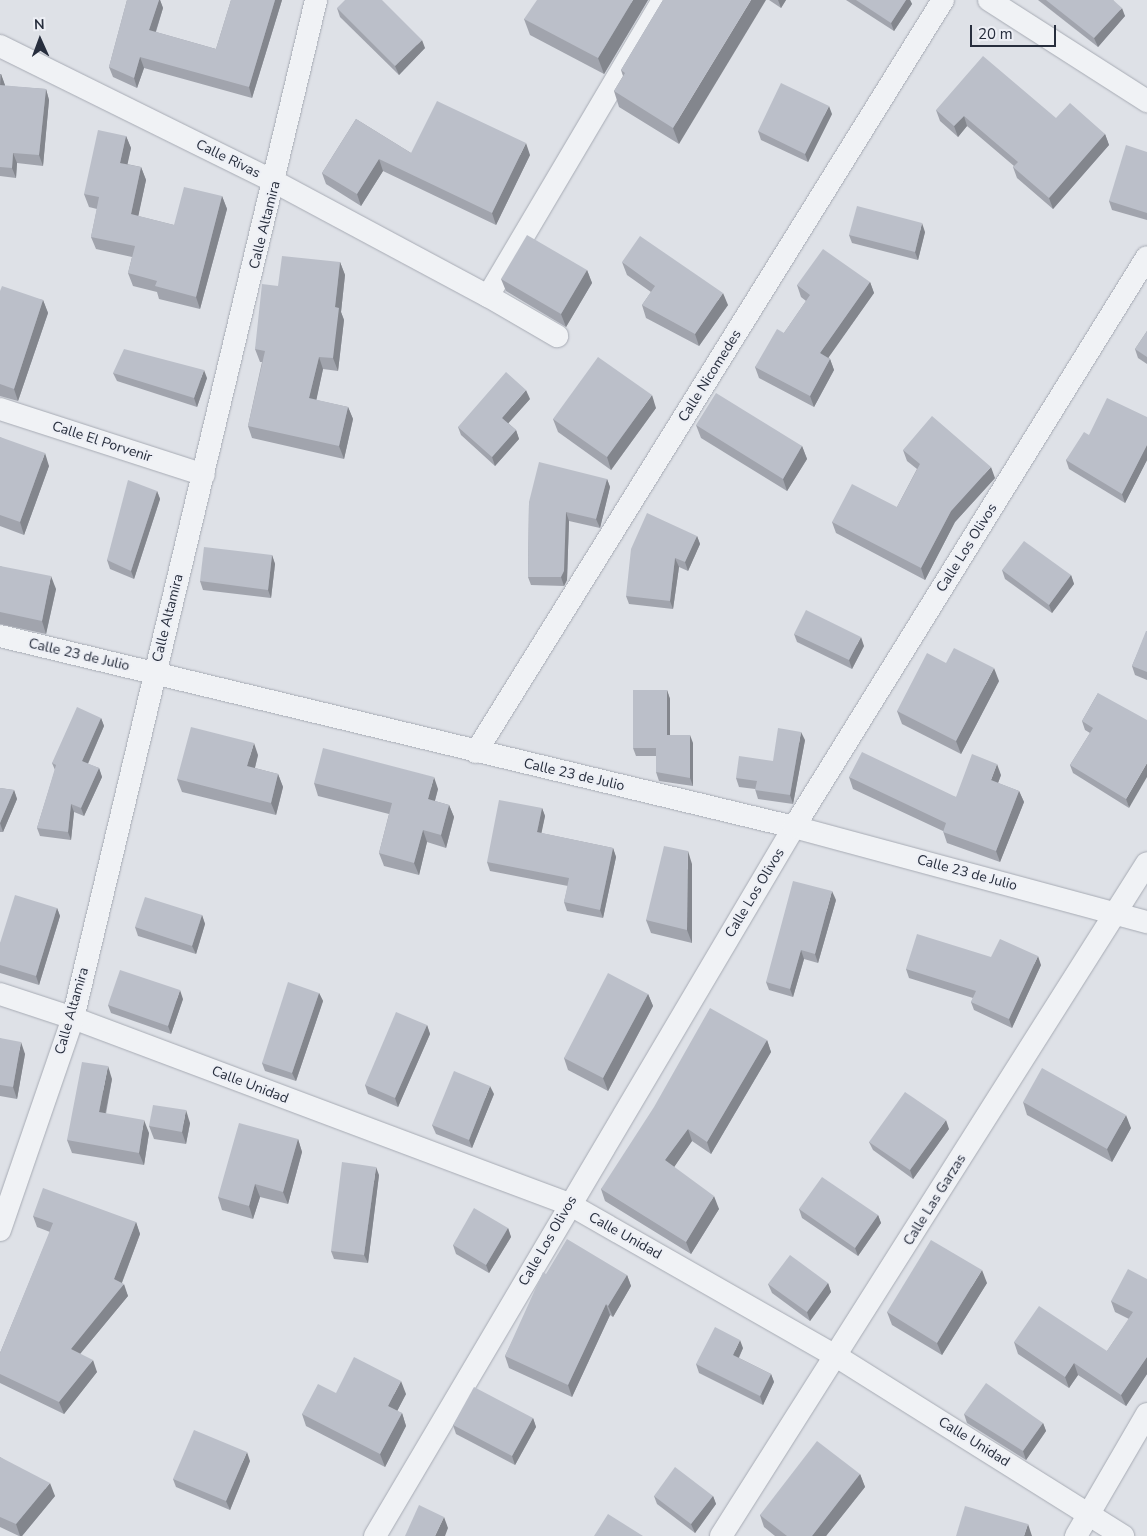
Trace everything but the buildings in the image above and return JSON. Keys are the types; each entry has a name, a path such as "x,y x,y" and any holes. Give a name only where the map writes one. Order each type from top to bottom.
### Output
{"street":[{"name":"Calle Altamira","path":"0,1230 73,1018 275,182 316,0"},
{"path":"488,296 663,0"},
{"name":"Calle Nicomedes","path":"476,752 943,0"},
{"path":"989,0 1147,100"},
{"name":"Calle Rivas","path":"0,46 275,182 488,296 557,336"},
{"name":"Calle Los Olivos","path":"376,1536 569,1204 794,827 1147,257"},
{"name":"Calle El Porvenir","path":"0,409 204,475"},
{"name":"Calle 23 de Julio","path":"0,636 794,827 1147,922"},
{"name":"Calle Las Garzas","path":"721,1536 1147,863"},
{"name":"Calle Unidad","path":"0,994 73,1018 569,1204 836,1356 1123,1536"},
{"path":"1076,1536 1147,1414"}]}
